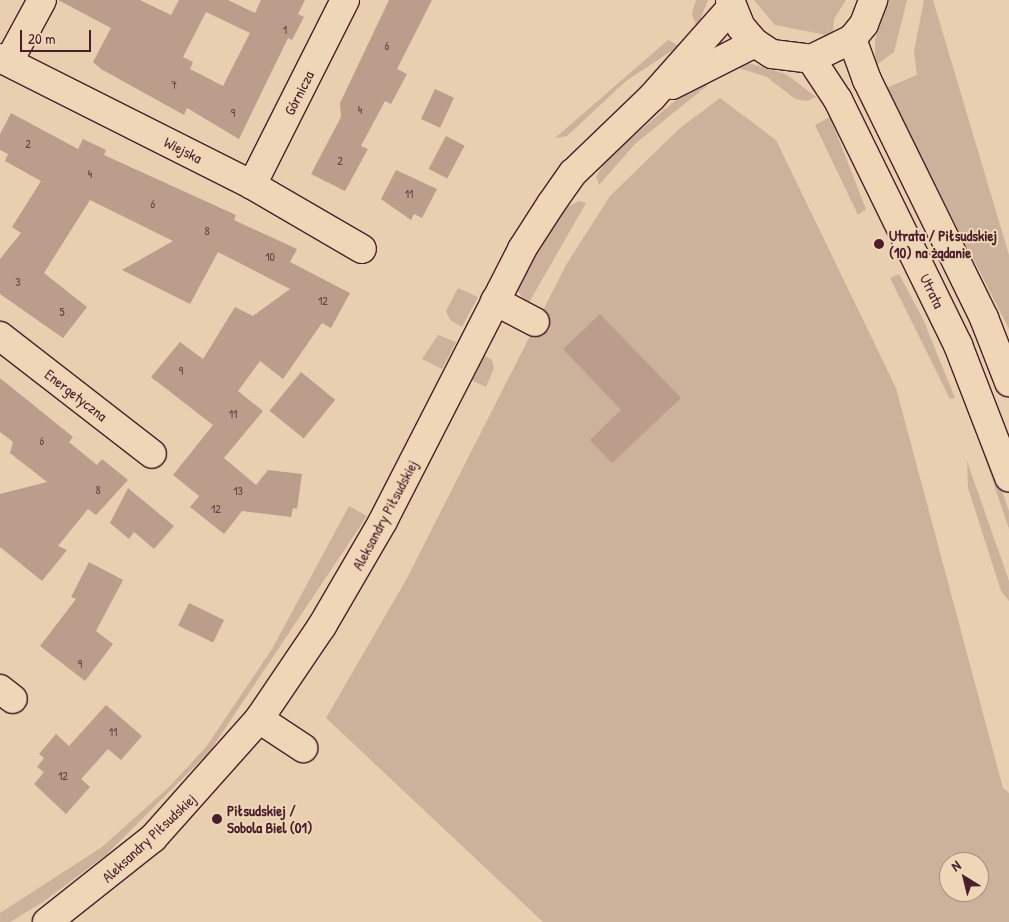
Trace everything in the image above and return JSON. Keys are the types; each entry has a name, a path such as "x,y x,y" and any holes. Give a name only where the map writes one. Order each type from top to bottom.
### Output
{"street":[{"path":"4,59 42,0"},
{"name":"Górnicza","path":"252,185 345,0"},
{"path":"731,4 755,43 782,56 812,59 852,40 864,24 873,0"},
{"name":"Aleksandry Piłsudskiej","path":"47,922 153,838 259,719 322,626 383,521 522,250 573,173 652,97 731,4"},
{"path":"852,40 867,80 984,318 1009,382"},
{"name":"Aleksandry Piłsudskiej","path":"652,97 755,43"},
{"name":"Wiejska","path":"4,59 252,185 362,249"},
{"name":"Utrata","path":"812,59 838,100 958,345 1009,477"},
{"path":"495,302 536,322"},
{"name":"Energetyczna","path":"0,336 152,454"},
{"path":"259,719 303,748"}],"shaded area":[{"path":"696,0 708,0 697,27 692,14"},
{"path":"754,0 846,0 834,19 833,32 826,35 775,25"},
{"path":"888,0 907,0 894,52 875,66 875,40"},
{"path":"924,0 933,0 1009,255 1009,329 886,88 917,75 914,51"},
{"path":"668,40 679,46 626,81 567,136 555,138"},
{"path":"741,61 786,74 816,97 807,101 795,99 767,77 729,65"},
{"path":"705,76 708,85 635,144 599,185 596,177 609,156"},
{"path":"720,98 776,140 896,388 1003,788 1009,793 1009,922 543,922 326,718 406,580 566,265 610,196 680,128"},
{"path":"830,117 866,209 858,215 815,125"},
{"path":"579,201 586,203 527,306 517,289 520,278 563,209"},
{"path":"899,274 923,319 955,398 950,399 890,278"},
{"path":"458,288 478,297 462,327 450,320 446,311"},
{"path":"438,335 456,342 442,369 422,359"},
{"path":"480,353 492,360 494,368 486,387 469,379"},
{"path":"981,431 1009,511 1009,529 976,432"},
{"path":"967,461 1009,581 1009,601 1001,591 968,488"},
{"path":"349,506 367,516 210,751 106,855 43,902 10,922 0,922 0,913 102,847 169,787 206,747 272,649"}],"building":[{"path":"58,0 140,0 171,15 179,0 228,0 255,13 261,0 305,0 298,14 304,17 292,40 288,38 239,139 187,108 184,115 101,69 93,62 111,28","holes":["206,12 250,33 223,86 190,69 193,62 183,57"]},
{"path":"389,0 432,0 397,69 407,74 391,104 385,101 361,146 368,149 345,191 311,174 341,117 340,103"},
{"path":"435,89 454,98 440,128 421,119"},
{"path":"11,113 78,149 83,139 106,150 104,155 236,215 234,220 297,249 290,262 350,293 331,328 322,323 283,379 260,361 238,391 263,411 224,458 256,485 268,470 302,474 297,509 293,508 291,517 242,511 224,534 190,507 199,496 173,475 213,425 151,377 180,342 203,359 235,307 253,316 290,289 218,252 190,304 122,270 173,241 90,200 44,273 87,307 63,338 0,294 0,259 21,233 12,227 41,181 5,161 8,154 0,150 0,134"},
{"path":"446,136 465,146 447,179 429,169"},
{"path":"396,170 437,189 422,218 414,214 411,220 381,199"},
{"path":"600,314 681,398 612,463 590,440 621,410 563,349"},
{"path":"301,372 335,400 304,439 270,411"},
{"path":"0,378 73,437 69,442 97,465 102,459 128,480 96,515 88,509 58,546 67,550 42,581 0,547 0,494 47,482 10,453 13,442 0,432"},
{"path":"128,488 174,526 154,549 134,532 129,539 110,523"},
{"path":"89,562 123,580 96,631 113,644 85,681 40,646 76,599 71,597"},
{"path":"189,603 224,620 213,643 178,625"},
{"path":"106,705 142,736 121,760 108,749 81,779 90,787 66,814 34,784 44,772 37,767 44,758 39,754 56,734 69,746"}],"place":[{"name":"Utrata / Piłsudskiej (10) na żądanie","path":"879,244"},
{"name":"Piłsudskiej / Sobola Biel (01)","path":"217,819"}]}
